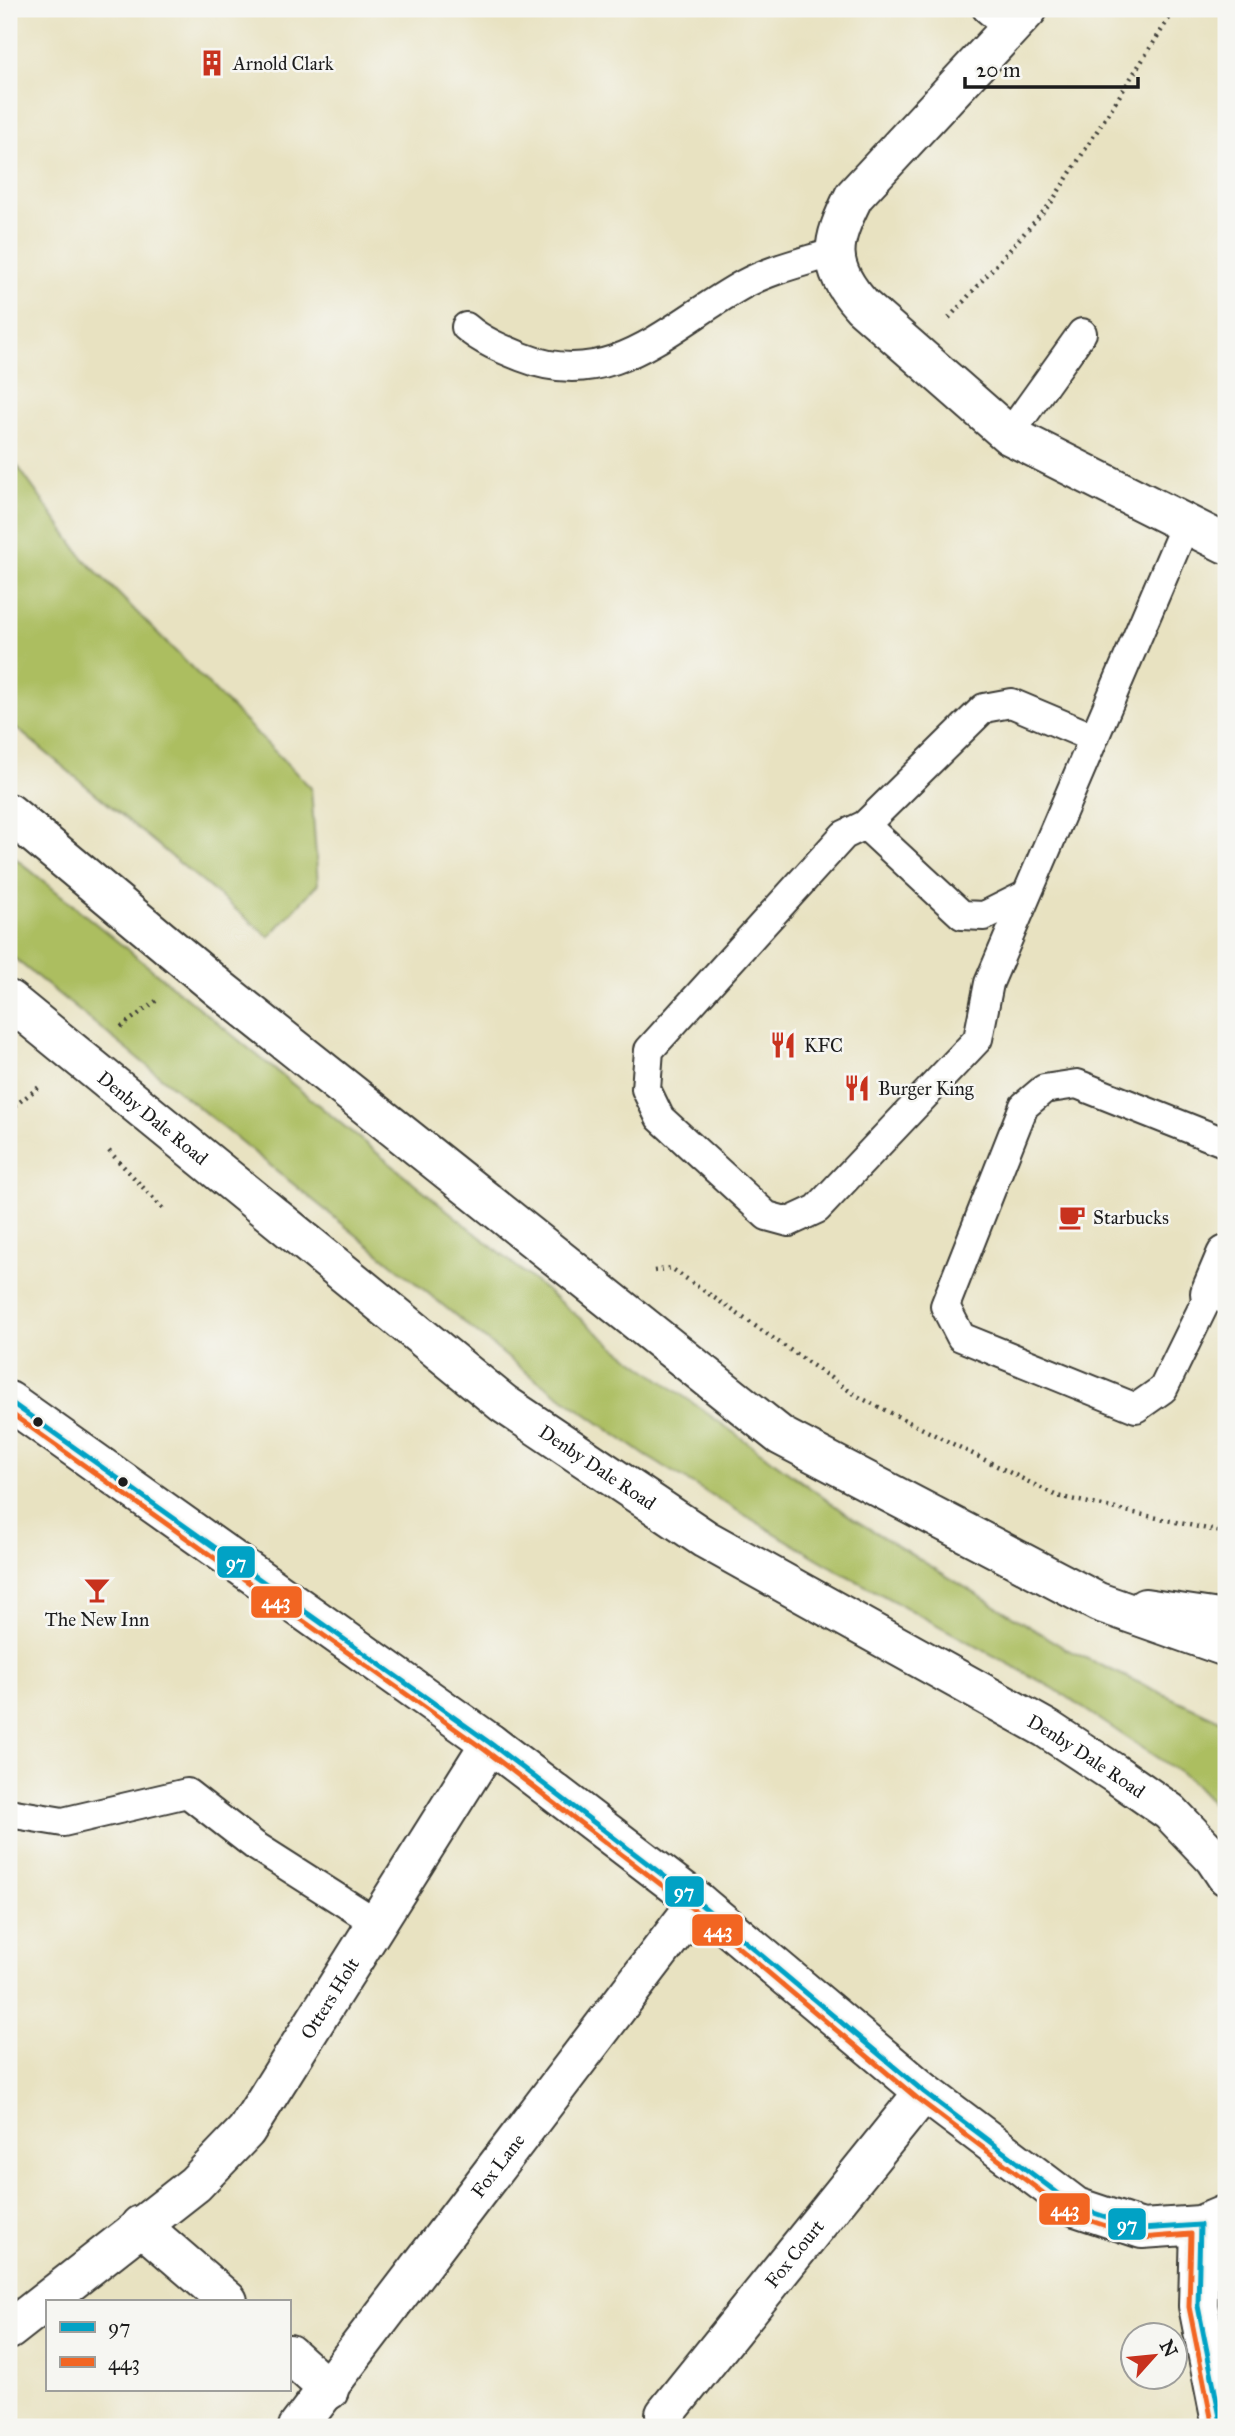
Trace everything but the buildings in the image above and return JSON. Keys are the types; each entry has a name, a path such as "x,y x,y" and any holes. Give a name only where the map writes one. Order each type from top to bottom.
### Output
{"street":[{"path":"1008,16 854,195 840,224 835,252 842,285 1009,435 1226,544"},
{"path":"9,813 220,989 781,1436 1098,1602 1226,1647"},
{"name":"Denby Dale Road","path":"9,1000 504,1404 705,1539 1047,1729 1170,1812 1214,1858 1226,1876"},
{"path":"1218,1296 1226,1255"},
{"path":"9,1401 490,1743 698,1902 925,2092 1076,2207 1142,2229 1213,2220 1212,2316 1222,2427"},
{"path":"1098,1602 1226,1620"},
{"name":"Otters Holt","path":"46,2300 195,2184 246,2131 490,1743"},
{"name":"Fox Lane","path":"305,2425 698,1902"},
{"name":"Fox Court","path":"665,2414 925,2092"},
{"path":"140,2225 227,2300"},
{"name":"Otters Holt","path":"9,2330 46,2300"},
{"path":"290,2355 329,2390"}],"lane":[{"path":"466,327 498,348 542,365 582,368 612,362 636,352 753,280 835,252"},
{"path":"1009,435 1082,332"},
{"path":"1094,738 1011,703 984,708 865,825 844,835 649,1050 646,1088 660,1118 766,1216 789,1222 817,1209 978,1039 989,983 1094,738 1185,523"},
{"path":"865,825 962,915 984,916 1026,895"},
{"path":"1218,1296 1163,1389 1136,1408 961,1337 945,1306 1024,1106 1044,1089 1077,1084 1226,1143"},
{"path":"9,1813 63,1822 187,1793 254,1845 378,1924"}],"path":[{"path":"917,354 1051,203 1175,9"},
{"path":"9,1110 46,1081"},
{"path":"100,1141 164,1210"},
{"path":"588,1282 671,1268 857,1396 1057,1496 1226,1533"}],"green space":[{"path":"9,454 84,559 311,788 318,884 269,937 9,722"},
{"path":"9,853 614,1346 852,1518 1066,1649 1226,1723 1226,1819 1189,1779 1053,1688 840,1572 646,1456 523,1370 9,954"}],"transit line":[{"name":"97","path":"9,1401 490,1743 698,1902 924,2092 1076,2207 1142,2229 1200,2225 1198,2306 1222,2427"},
{"name":"443","path":"9,1412 485,1750 693,1909 918,2099 1071,2214 1141,2238 1191,2234 1189,2307 1213,2427"}],"place":[{"name":"Arnold Clark","path":"212,63"},
{"name":"KFC","path":"783,1045"},
{"name":"Burger King","path":"857,1088"},
{"name":"Starbucks","path":"1072,1217"},
{"name":"The New Inn","path":"97,1590"}]}
